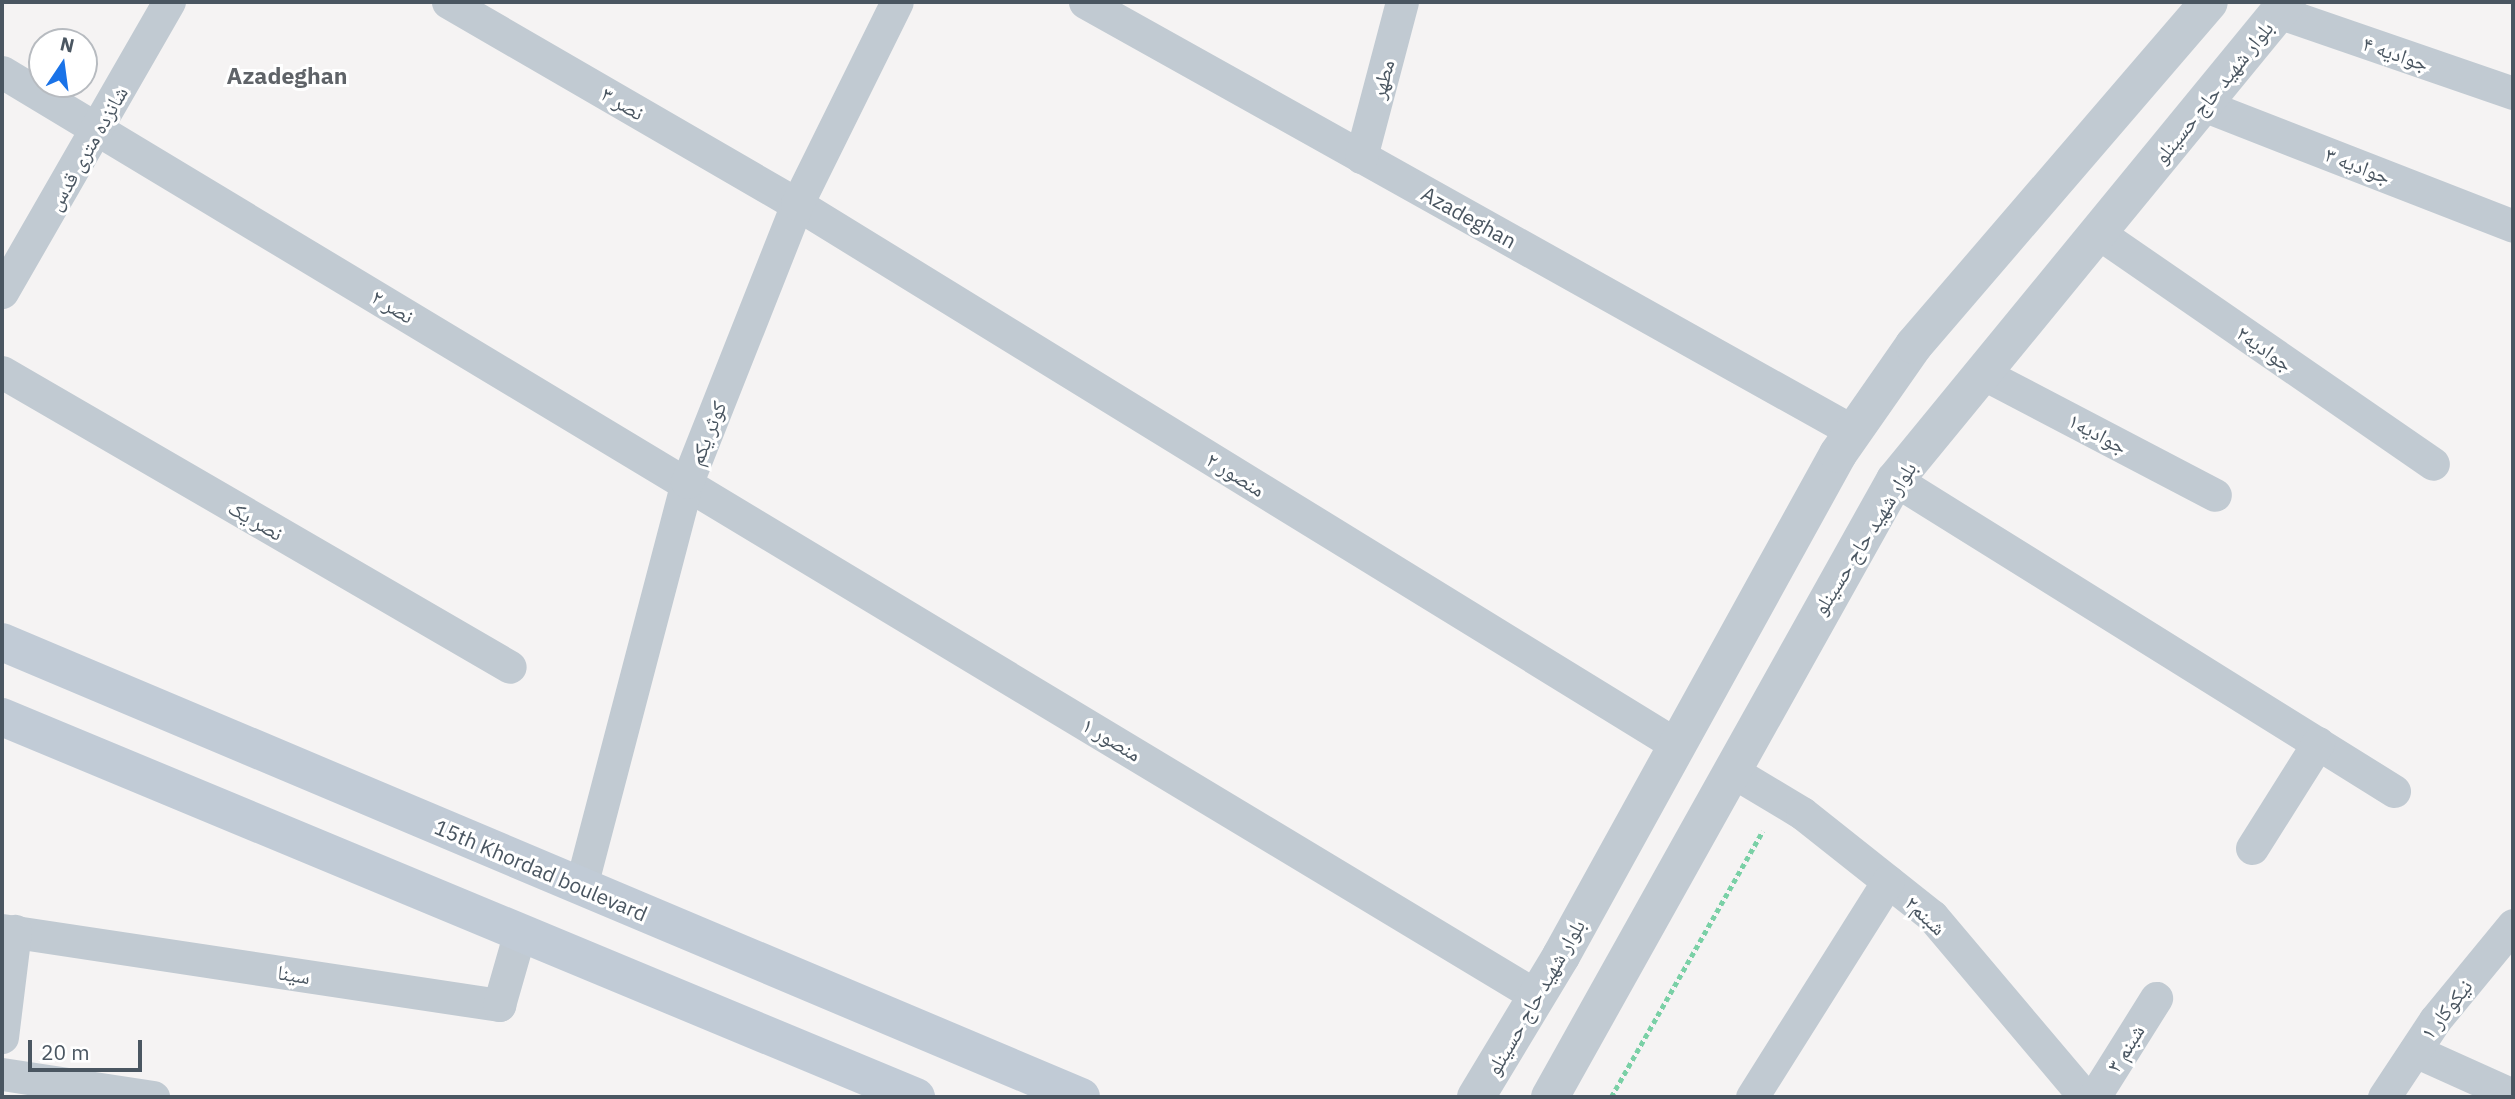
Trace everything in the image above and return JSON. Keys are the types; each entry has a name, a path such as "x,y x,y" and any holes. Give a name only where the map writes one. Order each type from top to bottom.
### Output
{"main road":[{"name":"15th Khordad boulevard","path":"2,642 1081,1097"},
{"path":"2,717 916,1097"}],"street":[{"name":"شانزده متری قدس","path":"2,292 99,129 169,2"},
{"name":"نصر ۳","path":"448,2 797,204"},
{"name":"کوثر یکم","path":"581,886 687,482 797,204 897,2"},
{"name":"Azadeghan","path":"1085,2 1854,432"},
{"name":"مطهر","path":"1361,157 1402,2"},
{"name":"بلوار شهید حاج حسینلو","path":"1476,1097 1537,996 1754,597 1854,432 1914,345 2209,2"},
{"name":"بلوار شهید حاج حسینلو","path":"1550,1097 1895,480 1980,372 2283,7"},
{"name":"جوادیه ۴","path":"2283,7 2513,93"},
{"name":"نصر ۲","path":"2,72 687,482"},
{"name":"جوادیه ۳","path":"2203,105 2513,226"},
{"name":"منصور ۲","path":"797,204 1675,744"},
{"name":"جوادیه۲","path":"2097,232 2433,464"},
{"name":"نصر یک","path":"2,372 510,667"},
{"name":"جوادیه۱","path":"1980,372 2215,495"},
{"path":"1895,480 2395,791"},
{"name":"منصور ۱","path":"687,482 1537,996"},
{"path":"2252,848 2318,743"},
{"name":"شبنم۲","path":"1732,771 1780,800 1932,916 2085,1097"},
{"path":"1752,1097 1888,881"},
{"name":"۱ نیکوکار","path":"2384,1097 2415,1051 2513,925"},
{"path":"2,1037 8,930"},
{"name":"سینا","path":"8,930 499,1005 520,932"},
{"name":"شبنم ۳","path":"2094,1097 2156,998"},
{"path":"2415,1051 2513,1095"},
{"path":"2,1074 152,1097"}],"path":[{"path":"1611,1097 1780,800"}],"district":[{"name":"Azadeghan","path":"287,75"}]}
